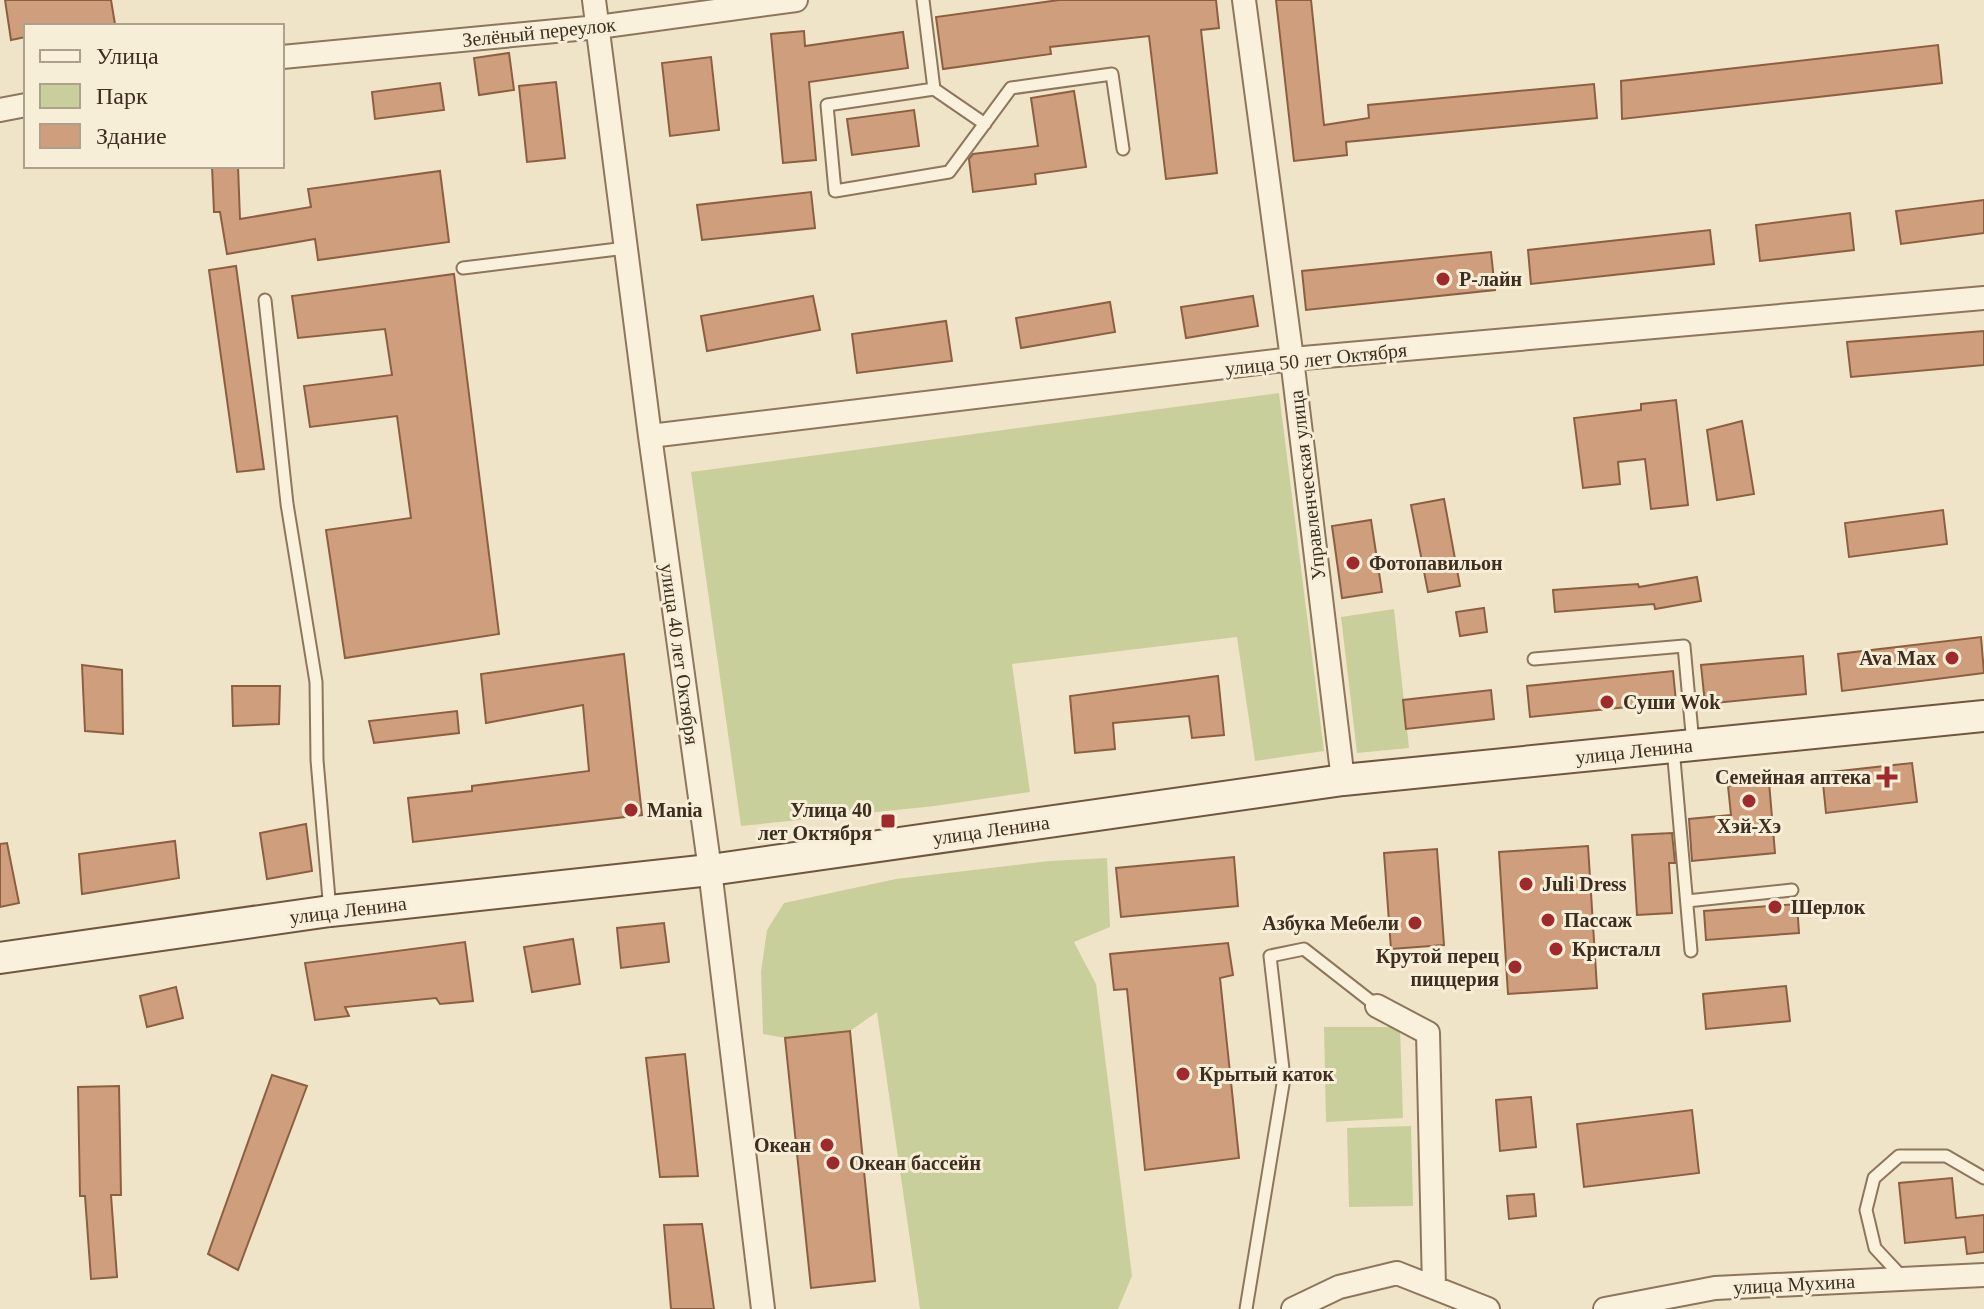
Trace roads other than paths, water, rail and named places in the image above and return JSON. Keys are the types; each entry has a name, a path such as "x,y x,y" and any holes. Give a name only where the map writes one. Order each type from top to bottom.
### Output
{"main road":[{"name":"улица Ленина","path":"0,958 330,911 710,870 1343,780 1984,716"}],"street":[{"name":"улица 40 лет Октября","path":"594,0 710,870 763,1309"},
{"name":"Зелёный переулок","path":"284,57 598,27 796,0"},
{"name":"Управленческая улица","path":"1244,0 1292,359 1343,780"},
{"path":"0,110 24,105"},
{"name":"улица 50 лет Октября","path":"650,436 1292,359 1984,298"},
{"path":"1377,1006 1428,1033 1434,1287"},
{"path":"1293,1309 1339,1287 1397,1273 1488,1309"},
{"name":"улица Мухина","path":"1605,1309 1715,1288 1984,1275"}],"lane":[{"path":"923,0 934,89"},
{"path":"985,124 934,89 827,105 835,191 949,172 985,124 1011,88 1112,74 1123,149"},
{"path":"463,268 626,248"},
{"path":"265,300 287,504 316,682 317,760 330,911"},
{"path":"1534,659 1684,646 1683,746 1691,951"},
{"path":"1687,901 1792,890"},
{"path":"1246,1309 1284,1078 1270,956 1304,949 1377,1006"},
{"path":"1904,1279 1875,1248 1866,1210 1874,1178 1899,1156 1946,1156 1984,1178"}],"place":[{"name":"Р-лайн","path":"1443,279"},
{"name":"Фотопавильон","path":"1353,563"},
{"name":"Ava Max","path":"1952,658"},
{"name":"Суши Wok","path":"1607,702"},
{"name":"Семейная аптека","path":"1887,777"},
{"name":"Хэй-Хэ","path":"1749,801"},
{"name":"Mania","path":"631,810"},
{"name":"Улица 40 лет Октября","path":"888,821"},
{"name":"Juli Dress","path":"1526,884"},
{"name":"Шерлок","path":"1775,907"},
{"name":"Пассаж","path":"1548,920"},
{"name":"Азбука Мебели","path":"1415,923"},
{"name":"Кристалл","path":"1556,949"},
{"name":"Крутой перец пиццерия","path":"1515,967"},
{"name":"Крытый каток","path":"1183,1074"},
{"name":"Океан","path":"827,1145"},
{"name":"Океан бассейн","path":"833,1163"}]}
